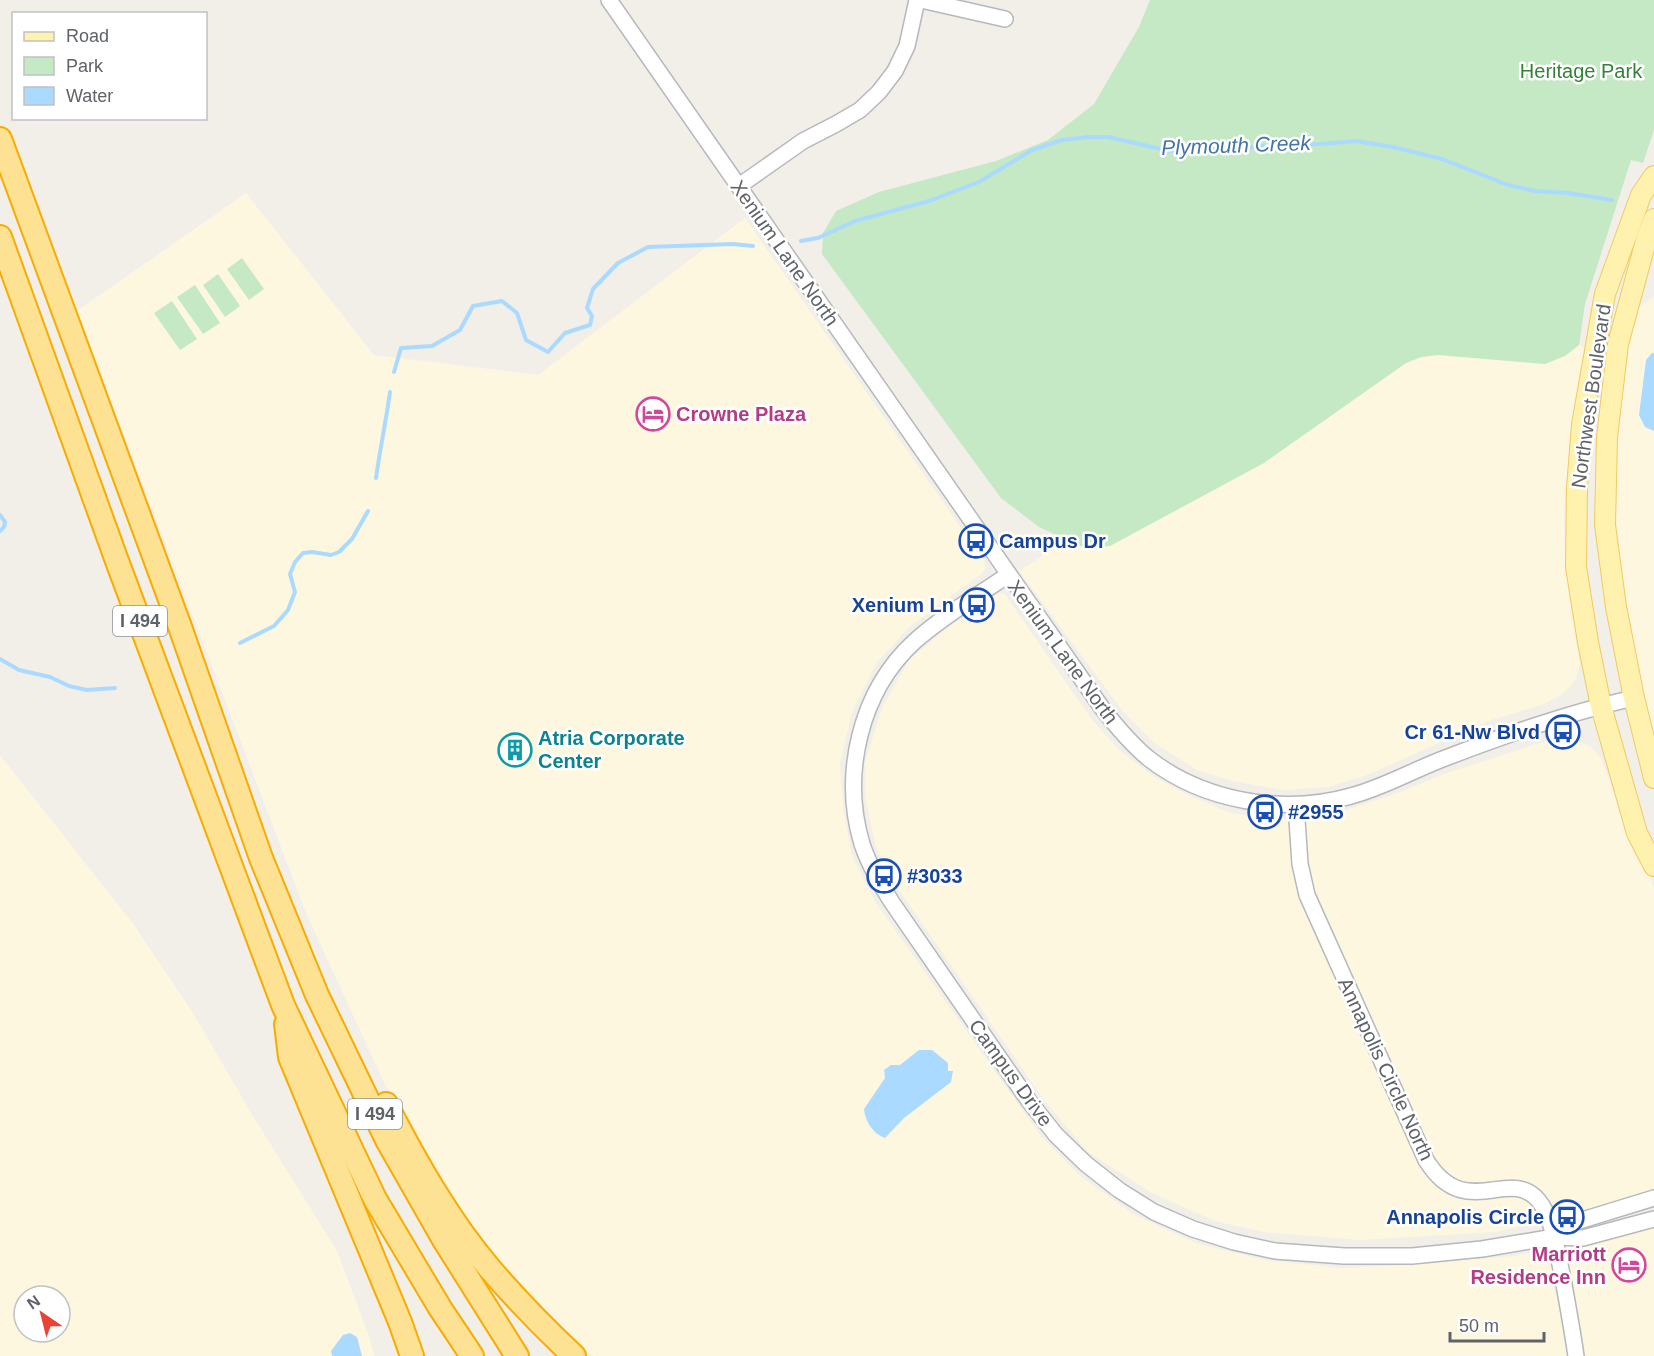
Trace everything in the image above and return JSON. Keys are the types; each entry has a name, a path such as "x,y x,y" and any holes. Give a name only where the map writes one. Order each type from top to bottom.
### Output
{"highway":[{"name":"I 494","path":"0,139 179,624 261,858 317,995 387,1140 444,1240 517,1356"},
{"name":"I 494","path":"0,237 117,561 283,1005 375,1199 472,1356"},
{"path":"261,858 414,1158 458,1227 490,1269 574,1355"},
{"path":"283,1005 290,1057 412,1356"}],"main road":[{"name":"Northwest Boulevard","path":"1654,176 1641,195 1605,294 1582,425 1577,488 1576,567 1600,706 1637,833 1654,866"},
{"name":"Northwest Boulevard","path":"1654,219 1618,344 1607,437 1605,525 1616,607 1634,698 1654,778"}],"street":[{"name":"Xenium Lane North","path":"609,0 1102,708 1123,735 1149,759 1180,778 1209,791 1241,800 1276,804 1315,804 1350,797 1381,786 1506,735 1634,698"},
{"path":"739,186 803,141 860,110 879,92 895,71 907,46 919,0 1005,19"},
{"name":"Campus Drive","path":"1008,575 914,642 893,666 873,699 856,752 855,814 867,856 891,901 1029,1101 1056,1135 1086,1164 1119,1190 1155,1212 1193,1229 1234,1242 1275,1251 1344,1256 1412,1256 1482,1249 1554,1236 1583,1238 1654,1219"},
{"name":"Annapolis Circle North","path":"1296,805 1300,864 1307,895 1426,1160 1441,1179 1463,1191 1476,1193 1515,1188 1527,1191 1538,1199 1546,1212 1554,1236 1576,1356"},
{"name":"Campus Drive","path":"1554,1236 1579,1221 1654,1198"}],"shaded area":[{"path":"246,193 374,355 538,375 745,218 984,561 986,568 981,574 909,627 877,662 852,712 840,764 843,807 852,856 876,903 1040,1135 1079,1175 1133,1214 1198,1244 1266,1260 1341,1268 1515,1256 1654,1224 1654,1356 594,1356 576,1344 525,1295 459,1213 383,1080 306,913 77,311"},
{"path":"1654,296 1654,736 1619,597 1611,497 1614,415 1631,314"},
{"path":"1579,345 1586,349 1571,425 1564,514 1565,559 1580,663 1576,679 1563,694 1544,704 1488,721 1367,775 1328,787 1284,790 1233,781 1197,770 1153,742 1122,710 1019,571 1067,540 1085,548 1406,363 1421,357 1438,355 1565,356"},
{"path":"1002,593 1092,720 1120,751 1155,777 1188,795 1231,813 1271,819 1328,816 1398,793 1447,773 1555,738 1576,740 1591,747 1601,758 1626,826 1654,887 1654,1191 1598,1209 1496,1232 1360,1240 1264,1232 1215,1221 1152,1193 1088,1152 1044,1100 893,881 876,847 866,802 865,763 882,708 909,660 941,633 997,594"},
{"path":"0,755 134,925 193,1013 251,1113 337,1251 369,1336 374,1356 0,1356"}],"green space":[{"name":"Heritage Park","path":"1150,0 1654,0 1654,130 1643,163 1631,160 1585,304 1579,345 1565,356 1545,364 1438,355 1421,357 1406,363 1264,463 1110,546 1085,548 1039,527 1001,498 822,254 823,233 836,211 879,192 996,161 1048,140 1094,104 1139,27"},
{"path":"242,258 264,289 249,300 227,269"},
{"path":"218,274 240,306 225,317 203,285"},
{"path":"195,285 220,323 203,334 177,297"},
{"path":"172,301 197,339 180,350 154,313"}],"water":[{"path":"1654,353 1654,431 1645,427 1639,415 1646,360"},
{"path":"919,1050 932,1050 948,1063 948,1071 953,1071 951,1082 904,1118 885,1138 870,1126 864,1109 885,1078 884,1070 891,1065 900,1065"},
{"path":"350,1333 357,1337 362,1356 332,1356 331,1351 343,1335"}],"waterway":[{"name":"Plymouth Creek","path":"801,241 818,238 855,221 929,201 979,182 1032,150 1062,140 1089,137 1108,137 1170,151 1207,151 1356,141 1442,159 1508,185 1535,191 1568,193 1612,200"},
{"name":"Plymouth Creek","path":"394,372 401,348 432,346 460,330 473,306 502,301 517,313 526,340 548,352 565,333 590,325 592,316 587,308 593,289 618,263 648,247 733,244 753,246"},
{"name":"Plymouth Creek","path":"376,478 390,392"},
{"name":"Plymouth Creek","path":"240,643 274,626 288,610 295,592 290,574 295,562 303,553 331,555 339,552 352,539 368,511"},
{"name":"Plymouth Creek","path":"0,515 5,522 0,531"},
{"name":"Plymouth Creek","path":"0,659 19,670 50,677 69,686 87,690 115,688"}],"place":[{"name":"Crowne Plaza","path":"653,414"},
{"name":"Campus Dr","path":"976,541"},
{"name":"Xenium Ln","path":"977,605"},
{"name":"Cr 61-Nw Blvd","path":"1563,732"},
{"name":"Atria Corporate Center","path":"515,750"},
{"name":"#2955","path":"1265,812"},
{"name":"#3033","path":"884,876"},
{"name":"Annapolis Circle","path":"1567,1217"},
{"name":"Marriott Residence Inn","path":"1629,1265"}]}
